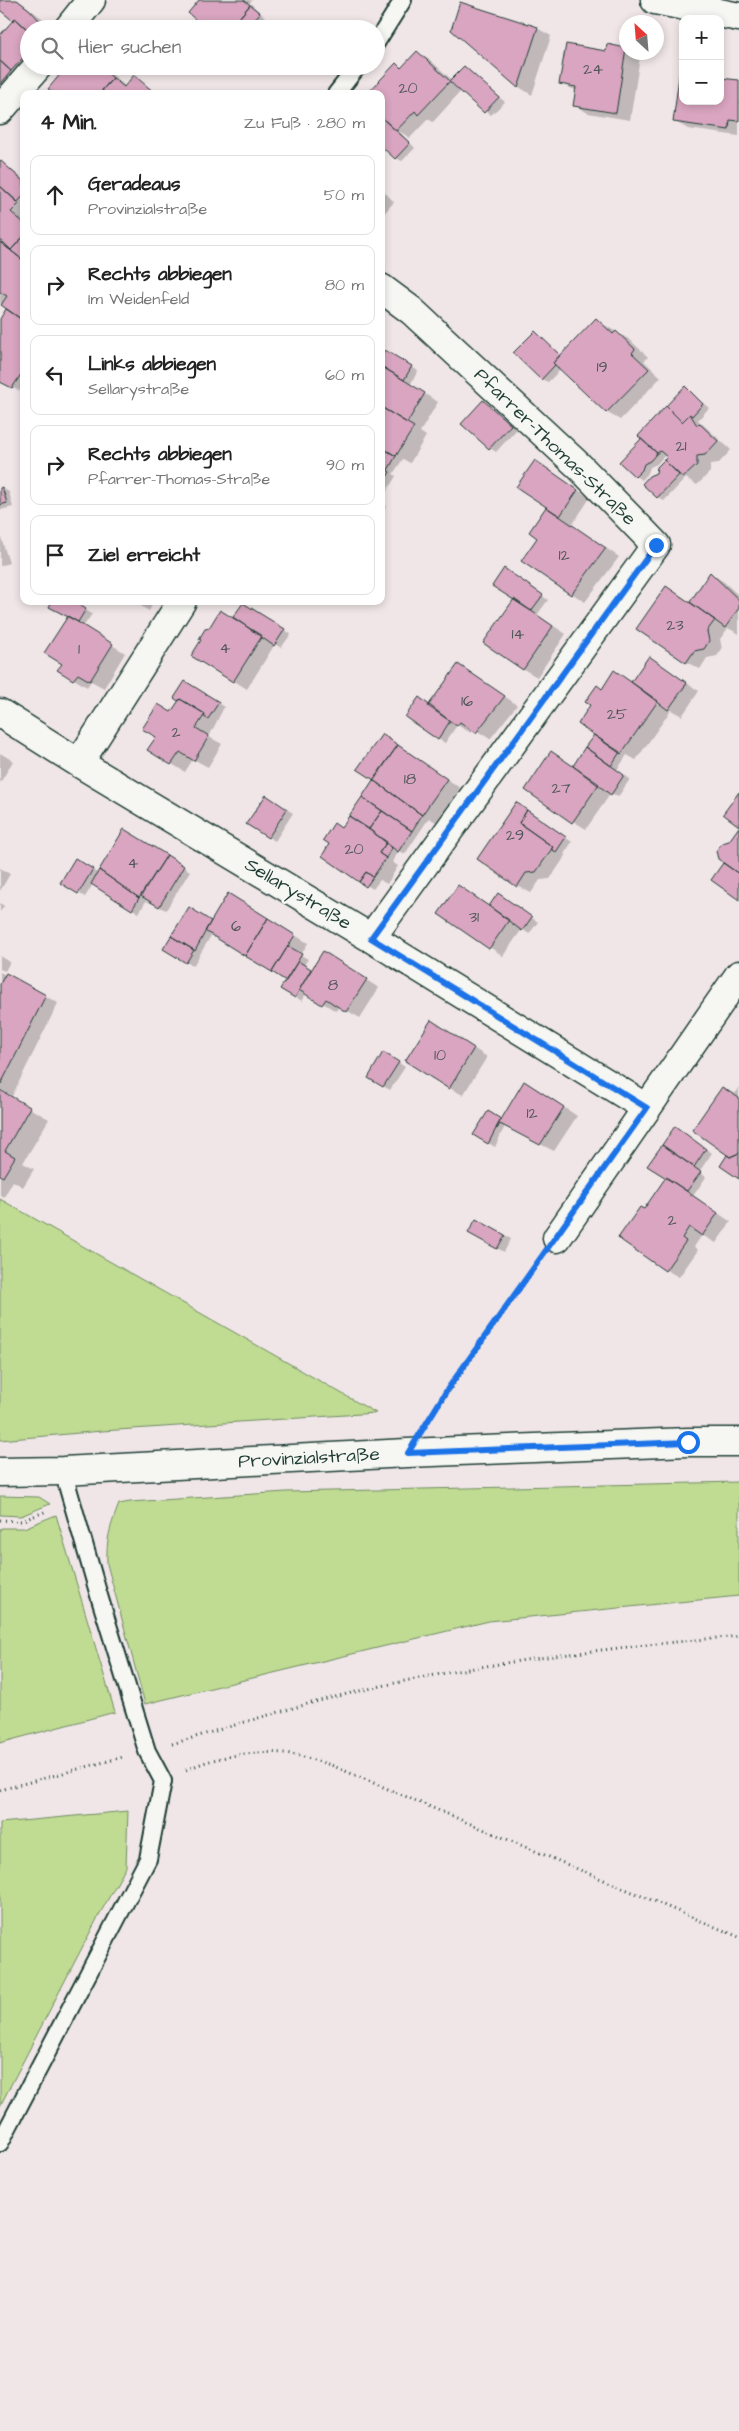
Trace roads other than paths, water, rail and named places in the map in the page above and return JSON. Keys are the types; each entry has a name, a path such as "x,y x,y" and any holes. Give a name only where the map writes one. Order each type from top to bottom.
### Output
{"street":[{"path":"75,20 91,0"},
{"path":"655,0 739,17"},
{"path":"0,110 30,75"},
{"name":"Pfarrer-Thomas-Straße","path":"371,938 656,545 580,467 412,311 385,291"},
{"path":"79,763 179,605"},
{"name":"Sellarystraße","path":"0,713 79,763 371,938 647,1108"},
{"path":"557,1238 739,975"},
{"name":"Provinzialstraße","path":"0,1472 63,1471 408,1453 688,1442 739,1442"}],"lane":[{"path":"385,29 403,0"},
{"path":"339,90 351,75"},
{"path":"0,2143 148,1859 163,1781 147,1751 63,1471"}]}
